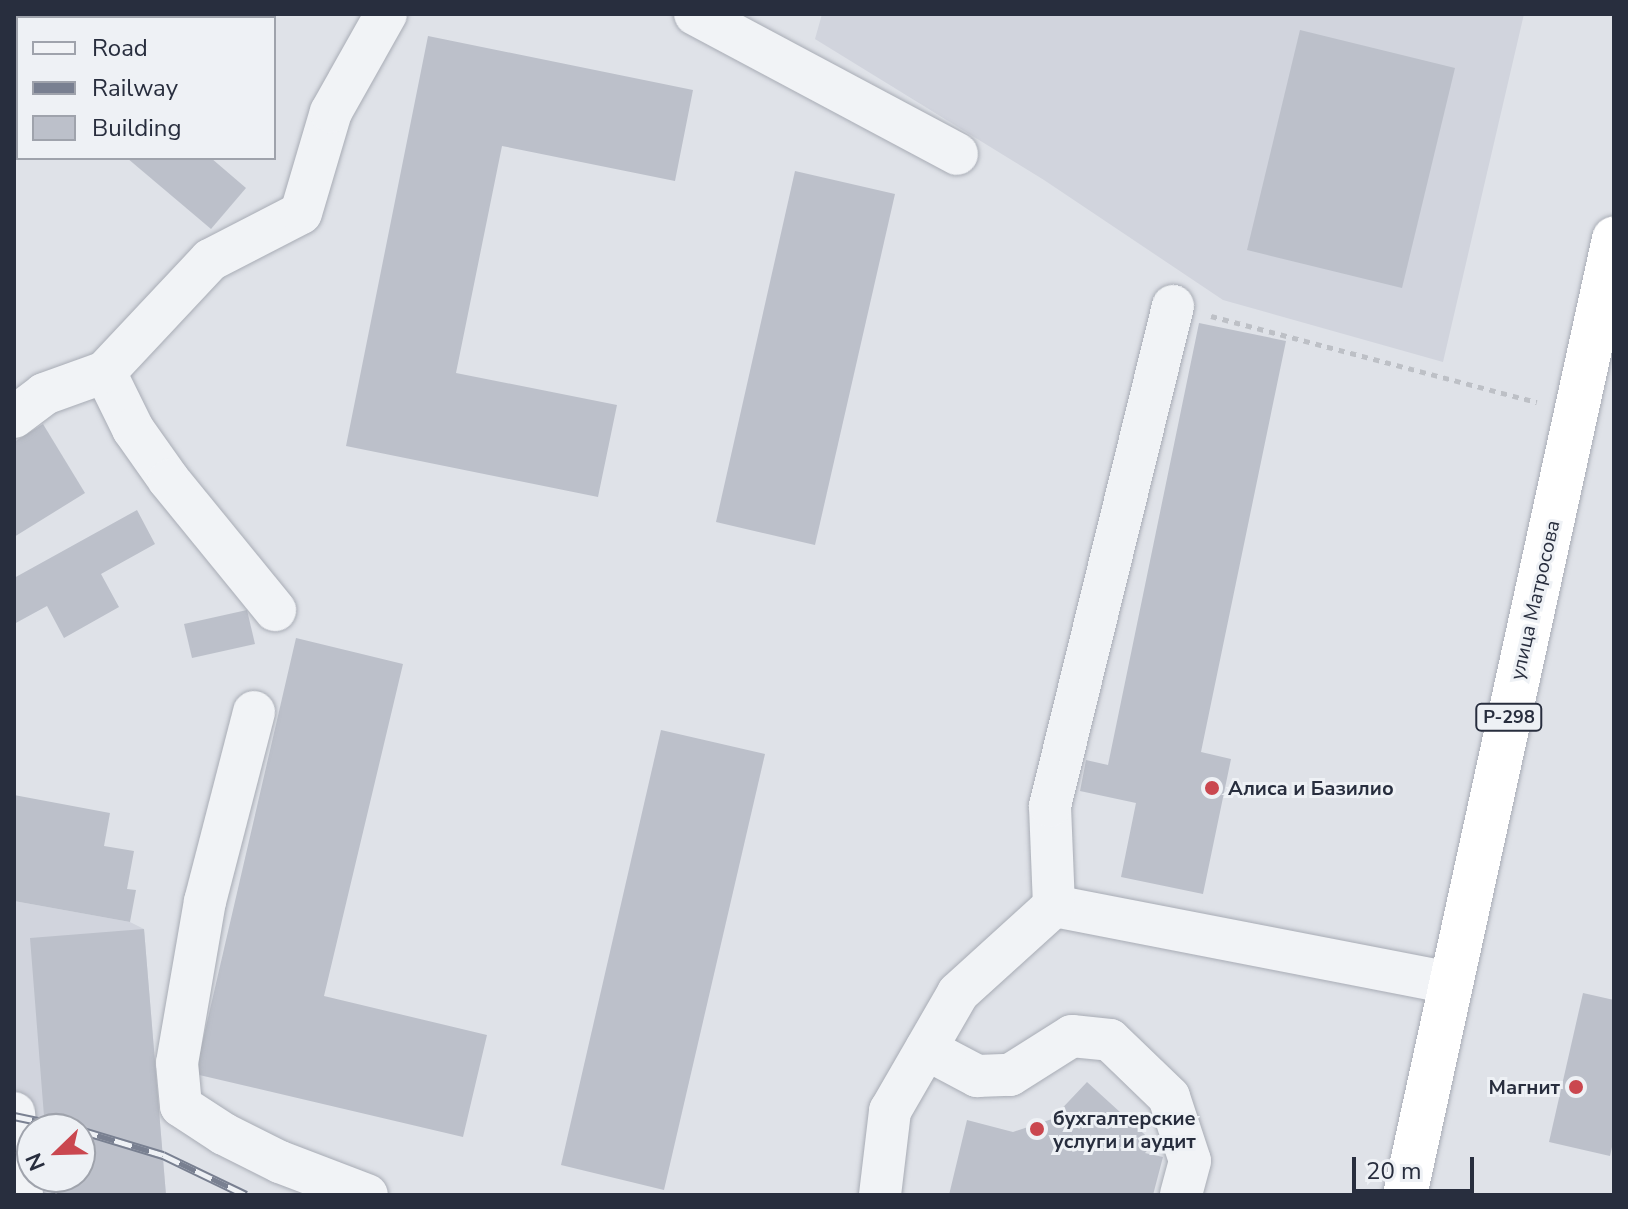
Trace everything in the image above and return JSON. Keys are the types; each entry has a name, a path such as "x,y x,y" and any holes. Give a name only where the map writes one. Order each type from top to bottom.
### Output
{"highway":[{"name":"улица Матросова","path":"1405,1195 1449,983 1611,263"}],"lane":[{"path":"14,417 44,394 105,372 210,260 301,213 331,112 386,14"},
{"path":"695,14 957,154"},
{"path":"1054,906 1050,806 1173,306"},
{"path":"105,372 133,429 169,480 275,610"},
{"path":"254,712 205,901 177,1063 181,1106 224,1134 280,1162 367,1195"},
{"path":"1054,906 1449,983"},
{"path":"880,1195 890,1111 958,993 1054,906"},
{"path":"926,1049 977,1076 1010,1075 1072,1036 1110,1040 1169,1097 1190,1161 1181,1195"},
{"path":"14,1113 22,1195"}],"path":[{"path":"1173,306 1577,413"}],"shaded area":[{"path":"822,14 1524,14 1443,362 1223,300 1044,180 815,39"},
{"path":"14,901 130,922 144,929 166,1195 14,1195"}],"building":[{"path":"1300,30 1455,68 1402,288 1247,250"},
{"path":"428,36 693,90 675,181 502,146 456,373 617,405 598,497 346,446"},
{"path":"129,160 213,160 246,188 211,229"},
{"path":"795,171 895,194 815,545 716,522"},
{"path":"1199,323 1286,341 1201,752 1231,759 1203,894 1121,877 1136,803 1080,791 1086,760 1108,765"},
{"path":"43,424 85,493 14,537 14,442"},
{"path":"137,510 155,544 101,574 119,607 64,638 47,606 14,624 14,578"},
{"path":"247,610 255,644 192,658 184,624"},
{"path":"296,638 403,664 324,996 487,1035 463,1137 195,1074"},
{"path":"661,730 765,754 664,1190 561,1165"},
{"path":"14,795 110,813 104,846 134,851 127,889 136,890 130,922 14,901"},
{"path":"144,929 166,1195 51,1195 96,1193 96,1113 44,1113 30,938"},
{"path":"1583,993 1614,1000 1614,1138 1610,1156 1549,1142"},
{"path":"1087,1082 1154,1143 1145,1153 1163,1157 1153,1195 949,1195 967,1120 1013,1132 1052,1119"}],"railway":[{"path":"96,1135 163,1155 246,1195"}],"place":[{"name":"Алиса и Базилио","path":"1212,788"},
{"name":"Магнит","path":"1576,1087"},
{"name":"бухгалтерские услуги и аудит","path":"1037,1129"}]}
